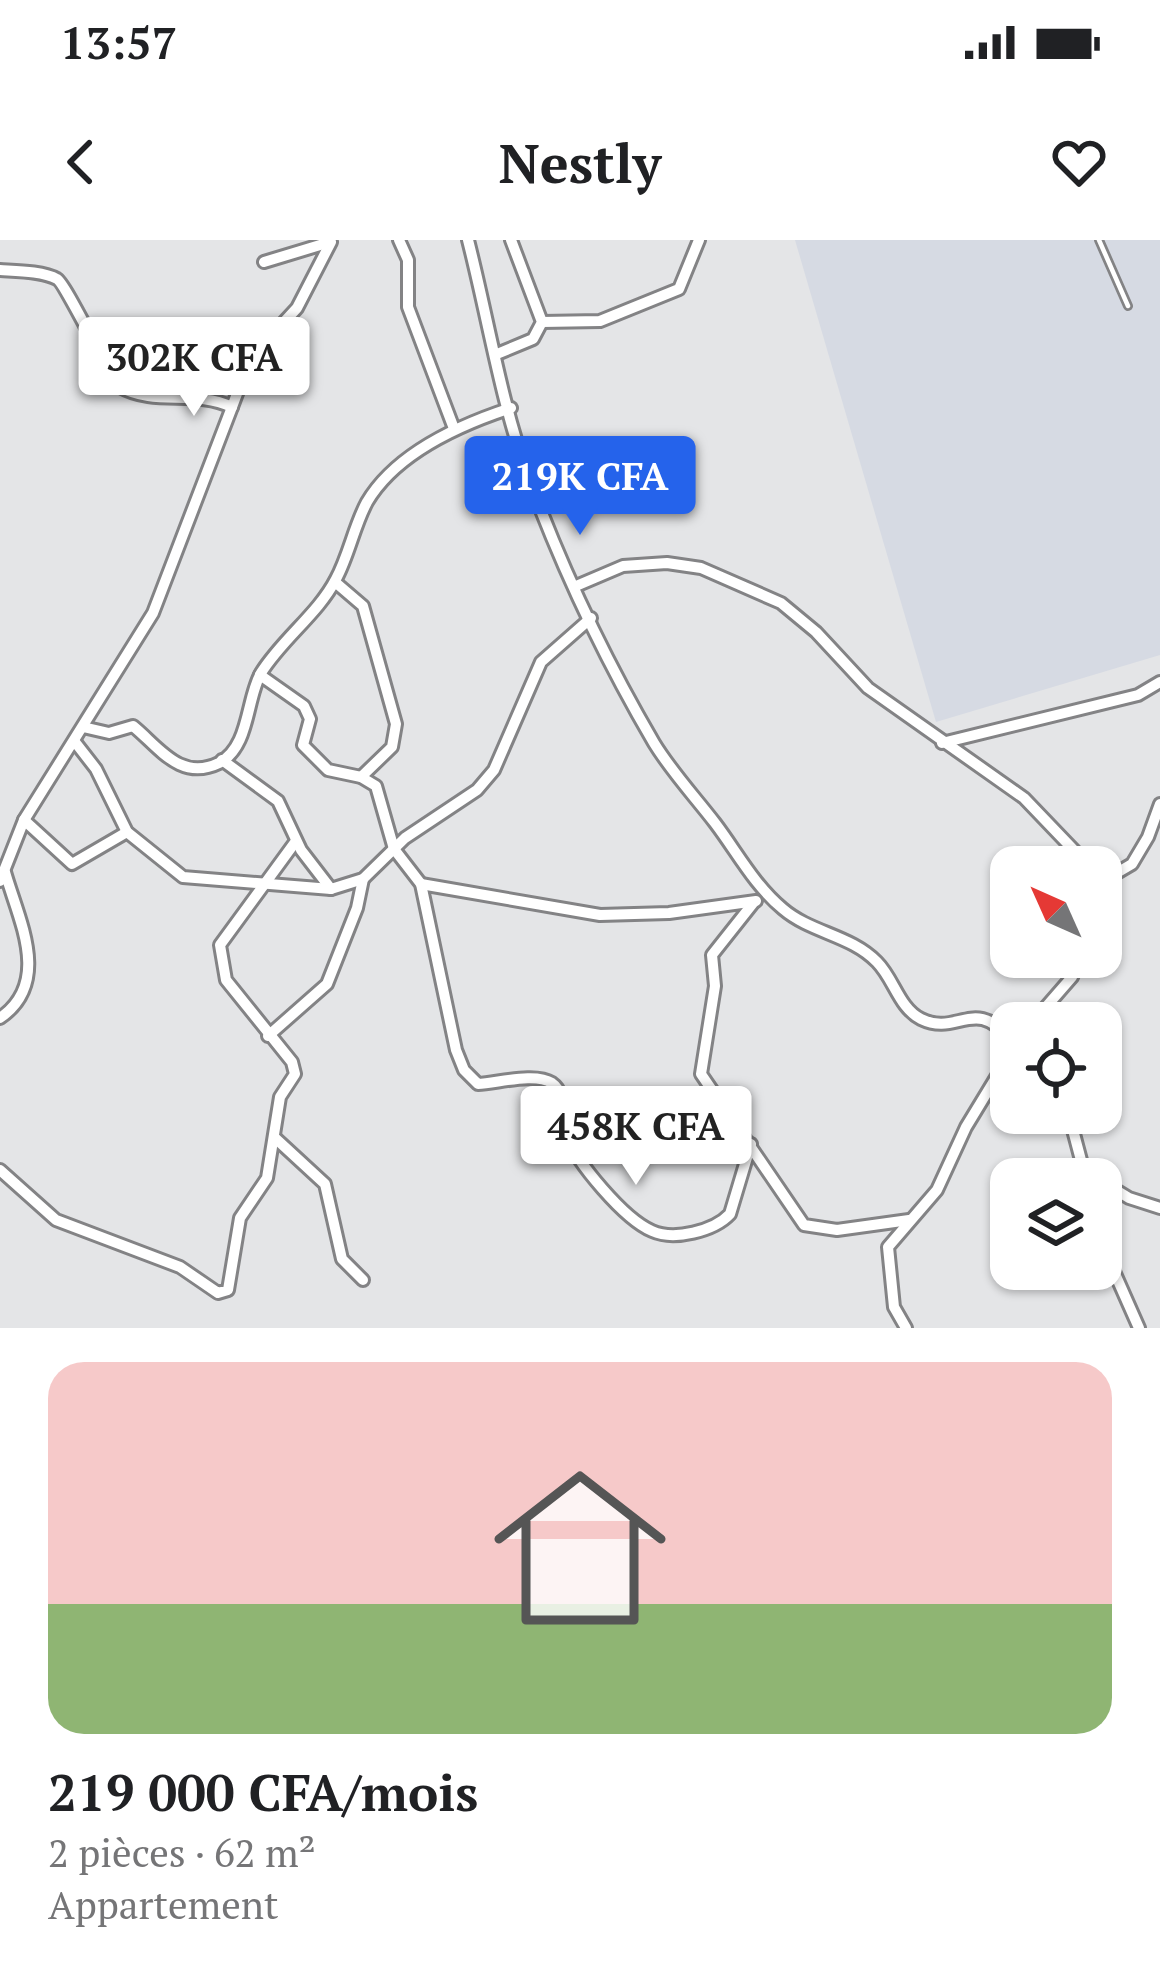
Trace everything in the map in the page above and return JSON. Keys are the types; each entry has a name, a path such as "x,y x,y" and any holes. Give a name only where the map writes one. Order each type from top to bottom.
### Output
{"street":[{"path":"399,240 408,260 408,307 453,426"},
{"path":"468,240 528,477 591,618 656,746 770,896 808,926 858,946 877,962 908,1009 919,1017 938,1023 977,1015 990,1020"},
{"path":"497,354 533,339 542,322 511,240"},
{"path":"542,322 600,321 673,292 689,274 699,240"},
{"path":"264,262 334,241"},
{"path":"0,1018 20,1000 31,964 3,877 24,820 153,613 250,359 297,308 334,241"},
{"path":"0,270 62,283 72,295 80,324 120,387 157,398 202,396 232,407"},
{"path":"83,727 109,733 133,726 165,758 190,766 222,760 239,739 260,675 335,581 375,493 453,426 511,408"},
{"path":"576,586 623,566 647,563 701,568 781,602 817,632 868,688 1024,798 1070,846"},
{"path":"335,581 363,606 396,724 392,747 361,777"},
{"path":"75,742 96,769 128,832 183,877 331,889 362,879 394,849 486,781 542,662 591,618"},
{"path":"260,675 304,706 310,719 303,742 312,756 328,770 361,777 376,786 394,849 422,884 464,1070 478,1084 540,1078 555,1085 562,1097 565,1132 575,1152 634,1220 662,1234 702,1230 723,1222 730,1214 751,1144"},
{"path":"942,742 1138,695 1160,682"},
{"path":"222,760 271,794 296,841 331,889"},
{"path":"1122,869 1132,864 1148,837 1160,804"},
{"path":"24,820 72,864 128,832"},
{"path":"0,1170 56,1220 180,1267 224,1292 233,1283 240,1218 267,1178 280,1097 295,1069 226,980 220,951 227,929 296,841"},
{"path":"268,1036 327,984 357,908 362,879"},
{"path":"422,884 599,915 754,902 770,896"},
{"path":"754,902 712,956 715,986 699,1066 712,1095 751,1144 797,1219 809,1228 837,1230 909,1220"},
{"path":"1050,1002 1071,978"},
{"path":"906,1328 894,1307 889,1247 937,1190 990,1088"},
{"path":"274,1137 325,1184 342,1259 363,1280"},
{"path":"1122,1194 1160,1208"},
{"path":"1122,1289 1139,1328"}],"lane":[{"path":"1099,240 1128,306"}],"shaded area":[{"path":"795,240 1160,240 1160,655 936,722"}]}
